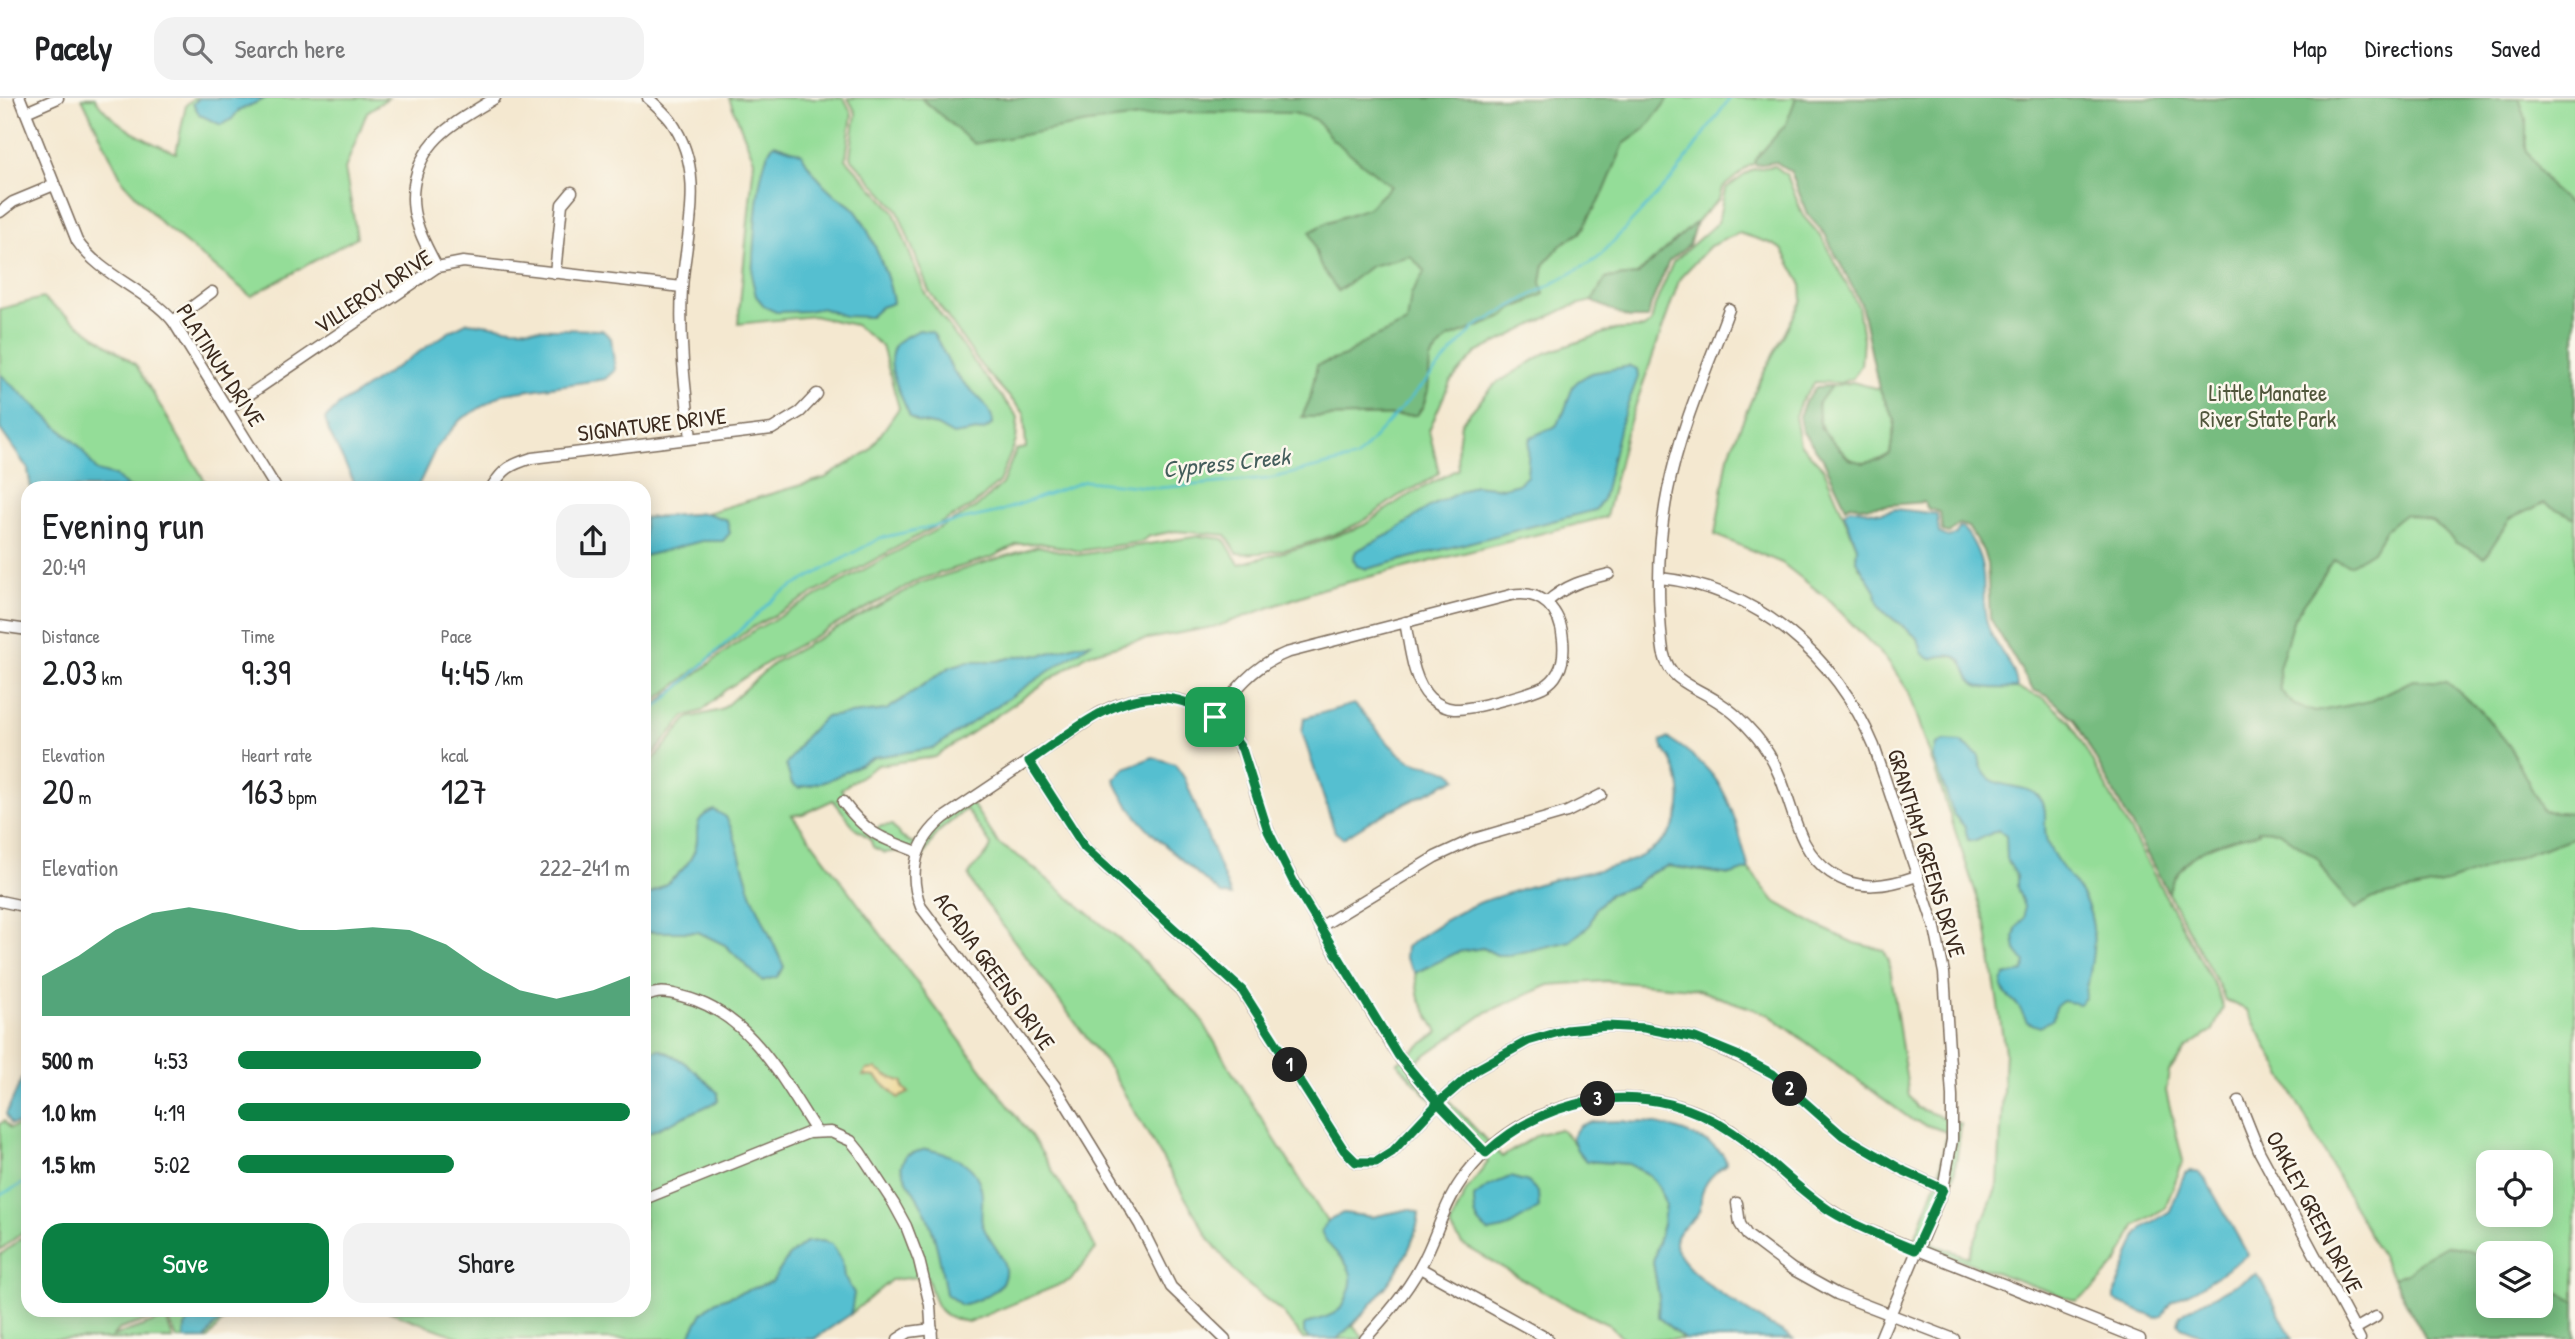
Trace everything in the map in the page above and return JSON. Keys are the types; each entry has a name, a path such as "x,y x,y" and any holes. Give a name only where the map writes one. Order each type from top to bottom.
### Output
{"street":[{"name":"PLATINUM DRIVE","path":"20,98 74,236 84,251 98,264 156,304 173,321 272,481"},
{"path":"26,112 58,98"},
{"path":"437,267 416,223 412,198 417,172 426,150 442,132 495,98"},
{"path":"648,98 671,121 687,153 693,198 682,288 681,355 691,438"},
{"path":"0,212 20,198 54,185"},
{"path":"555,272 562,204 572,192"},
{"name":"VILLEROY DRIVE","path":"228,409 437,267 463,262 682,288"},
{"path":"173,321 212,292"},
{"path":"1729,309 1675,462 1666,503 1660,578 1662,644 1667,666 1679,680 1735,714 1758,738 1780,777 1802,839 1811,855 1831,873 1855,884 1889,885 1917,876"},
{"name":"SIGNATURE DRIVE","path":"495,481 501,472 513,464 533,458 772,429 800,412 817,394"},
{"path":"1547,603 1574,583 1609,574"},
{"name":"GRANTHAM GREENS DRIVE","path":"1660,578 1705,587 1750,606 1787,630 1826,668 1848,696 1869,735 1934,928 1944,973 1952,1140 1943,1189 1915,1250 1880,1339"},
{"path":"1215,717 1242,682 1267,661 1286,653 1405,622 1516,594 1531,595 1547,603 1559,618 1563,657 1556,675 1542,687 1462,709 1450,708 1439,704 1424,690 1405,622"},
{"path":"0,626 21,630"},
{"path":"844,802 861,825 873,834 918,852 937,824 1098,714 1130,699 1150,697 1173,698 1195,705 1227,728 1242,749 1268,831 1320,927 1398,1055 1438,1103 1486,1153"},
{"path":"1029,761 1085,848 1242,990 1344,1150 1356,1162 1376,1162 1392,1152 1438,1103 1476,1070 1528,1041 1566,1030 1607,1026 1644,1028 1695,1038 1739,1056 1773,1074 1842,1135 1904,1171 1943,1189"},
{"path":"1320,927 1445,853 1474,839 1567,812 1601,795"},
{"name":"ACADIA GREENS DRIVE","path":"918,852 914,880 918,898 926,914 1055,1086 1140,1225 1171,1287 1225,1339"},
{"path":"0,901 21,906"},
{"path":"651,995 658,992 676,994 698,1001 727,1016 767,1055 816,1131"},
{"path":"1365,1339 1420,1268 1456,1189 1486,1153 1507,1135 1533,1119 1573,1103 1611,1098 1664,1102 1701,1114 1741,1138 1832,1212 1915,1250 2140,1339"},
{"name":"OAKLEY GREEN DRIVE","path":"2239,1101 2259,1151 2357,1334"},
{"path":"651,1196 816,1131 831,1132 851,1141 906,1226 919,1260 930,1305 932,1334 909,1332 898,1339"},
{"path":"1737,1203 1743,1230 1765,1250 1829,1290 1954,1339"},
{"path":"1420,1268 1548,1339"},
{"path":"2357,1334 2376,1317"}],"green space":[{"path":"82,98 95,98 120,124 142,138 176,153 186,105 193,98 388,98 367,112 345,169 357,237 251,296 162,224 123,182"},
{"path":"729,98 844,98 852,114 846,159 893,210 925,293 979,369 1018,417 1016,441 999,482 974,505 751,628 651,704 651,517 706,513 825,478 869,451 899,408 882,346 855,325 813,316 738,324 754,160"},
{"name":"Little Manatee River State Park","path":"848,98 921,98 929,105 926,98 2575,98 2575,1339 2426,1339 2247,1010 2225,1000 2168,893 2174,875 1781,151 1749,166 1722,188 1719,199 1677,241 1637,275 1606,278 1592,301 1569,307 1476,353 1450,382 1429,430 1439,473 1361,522 1333,535 1300,545 1252,554 1237,553 1226,535 1175,531 1150,536 1140,542 1079,551 1040,543 1018,544 992,557 918,580 773,659 724,691 702,711 685,716 651,757 651,708 753,631 977,507 1002,484 1016,450 1026,448 1024,413 982,367 929,291 897,209 850,157 856,113","holes":["1529,302 1512,309 1504,317 1448,338 1430,359 1428,390 1417,415 1302,417 1315,378"]},
{"path":"921,98 1669,98 1645,129 1624,144 1604,192 1580,233 1563,243 1544,264 1541,282 1544,294 1512,309 1504,317 1448,338 1430,359 1428,390 1417,415 1302,417 1310,399 1317,365 1345,356 1364,342 1407,323 1411,294 1425,271 1410,256 1371,266 1338,291 1320,265 1310,232 1328,222 1368,208 1391,186 1332,139 1315,119 1293,113 1185,112 1088,123 974,144"},
{"path":"1796,98 2519,98 2526,119 2526,149 2551,188 2575,209 2575,518 2544,503 2510,519 2485,557 2456,543 2434,522 2405,514 2386,529 2373,551 2350,565 2334,560 2294,618 2279,668 2280,690 2294,705 2315,712 2370,701 2413,680 2447,682 2481,711 2509,745 2543,811 2575,813 2575,837 2447,883 2373,898 2355,909 2332,883 2318,859 2278,831 2258,830 2259,833 2216,844 2192,857 2174,878 2168,893 2074,719 2048,696 2033,690 1990,618 1987,564 1983,551 1968,527 1959,524 1949,533 1942,531 1940,512 1928,509 1924,502 1867,507 1850,504 1846,507 1823,459 1802,431 1799,416 1816,387 1831,386 1818,404 1820,427 1849,459 1864,463 1890,454 1895,420 1879,389 1861,304 1825,234 1807,214 1791,172 1776,162 1756,165 1754,161 1786,124"},
{"path":"1775,166 1787,175 1803,216 1821,236 1858,306 1863,339 1861,365 1853,378 1840,383 1815,382 1801,401 1795,416 1800,444 1824,469 1857,547 1856,560 1876,592 1883,611 1918,638 1930,658 1946,655 1957,658 1965,666 1972,681 1995,688 2017,688 2045,699 2070,721 2218,992 2223,1008 2213,1030 2187,1048 2169,1072 2166,1091 2183,1161 2165,1208 2135,1226 2118,1262 2093,1289 2076,1301 1913,1243 1939,1175 1947,1132 1912,1120 1768,1014 1692,988 1606,981 1549,985 1487,1012 1417,1061 1435,1086 1502,1157 1539,1134 1560,1129 1586,1161 1629,1164 1650,1175 1660,1189 1665,1204 1653,1262 1659,1297 1658,1317 1684,1339 1624,1339 1609,1325 1562,1302 1462,1244 1450,1226 1466,1191 1488,1162 1397,1063 1438,1032 1419,999 1415,973 1457,952 1483,948 1497,955 1589,926 1596,908 1610,894 1634,886 1650,873 1668,866 1730,875 1749,869 1774,901 1854,943 1884,950 1889,961 1909,1096 1917,1108 1961,1124 1955,1171 1932,1244 1968,1257 1998,1184 2005,1052 1986,924 1909,692 1888,661 1828,599 1782,563 1715,535 1728,456 1758,384 1802,300 1801,283 1782,249 1739,233 1710,246 1680,278 1626,433 1606,517 1321,589 1218,626 1131,642 1088,654 935,757 878,765 841,789 861,819 875,831 881,826 892,825 901,837 914,844 932,821 968,798 999,844 1024,860 1129,947 1199,1015 1327,1222 1343,1213 1372,1217 1410,1209 1419,1213 1416,1229 1404,1259 1353,1325 1364,1339 1303,1339 1282,1312 1241,1279 1210,1240 1110,1069 974,887 969,875 991,845 966,809 937,833 922,858 898,851 885,853 873,847 870,839 856,829 833,800 803,814 792,815 1032,1137 1074,1206 1096,1249 1071,1280 969,1322 943,1313 935,1302 927,1276 891,1280 851,1314 814,1339 464,1339 404,1317 651,1317 651,763 688,718 721,710 775,662 920,583 1038,546 1078,555 1200,536 1224,539 1239,564 1317,543 1364,525 1400,500 1458,469 1461,423 1494,385 1546,353 1613,330 1644,328 1651,323 1655,305 1673,262 1718,222 1725,189 1753,169"},
{"path":"1696,222 1689,245 1669,261 1648,318 1629,318 1592,301 1606,278 1637,275"},
{"path":"42,298 136,365 205,481 30,481 28,469 0,429 0,309"},
{"path":"1852,382 1879,389 1895,420 1890,454 1871,463 1854,461 1844,455 1834,447 1821,425 1818,412 1826,390"},
{"path":"4,1121 10,1128 21,1126 21,1234 0,1250 0,1124"},
{"path":"21,1238 21,1317 158,1317 120,1329 111,1337 166,1318 173,1339 0,1339 0,1255"},
{"path":"2446,1245 2467,1249 2476,1254 2476,1318 2553,1318 2553,1290 2575,1302 2575,1339 2426,1339 2393,1278 2409,1272 2422,1259"},
{"path":"168,1317 226,1317 208,1339 177,1339"}],"sand":[{"path":"876,1069 903,1082 903,1087 909,1093 898,1098 876,1077 863,1076 867,1070"}],"water":[{"path":"199,98 266,98 238,111 232,119 221,125 200,115 193,104"},
{"path":"774,144 801,153 825,186 851,206 859,216 878,253 893,303 881,307 870,317 844,316 821,308 776,312 765,307 756,296 752,279 759,188 768,154"},
{"path":"468,322 512,328 602,330 611,338 615,370 605,379 503,394 460,420 436,448 420,481 354,481 325,419 338,406"},
{"path":"919,330 932,332 957,376 989,410 993,424 984,430 953,435 937,426 918,422 910,417 895,379 891,359 898,342"},
{"path":"1630,366 1637,369 1638,377 1620,425 1603,499 1595,510 1367,569 1357,566 1353,559 1356,551 1392,533 1429,507 1474,485 1503,488 1518,484 1527,476 1531,437 1556,426 1573,386 1591,373"},
{"path":"0,374 80,447 97,471 115,476 121,481 30,481 28,469 0,429"},
{"path":"1850,508 1880,513 1896,509 1937,514 1939,533 1948,537 1955,535 1960,527 1965,531 1981,560 1984,607 1989,629 2008,661 2016,678 2017,688 1981,687 1968,676 1959,659 1944,656 1930,659 1922,653 1918,638 1883,611 1876,592 1856,560 1857,547 1844,513"},
{"path":"706,513 727,520 730,533 723,541 702,541 651,554 651,517"},
{"path":"1091,643 934,748 875,757 827,781 799,788 792,784 786,765 805,737 825,717 886,710 950,667 969,661 998,661 1017,656 1042,655"},
{"path":"1354,704 1392,747 1407,759 1446,770 1457,778 1372,820 1343,838 1335,832 1302,732 1304,718"},
{"path":"1668,738 1697,759 1720,786 1734,816 1749,869 1731,875 1668,866 1650,873 1634,886 1610,894 1596,908 1589,926 1570,941 1510,955 1497,955 1483,948 1458,952 1415,973 1405,957 1406,947 1464,910 1529,886 1613,867 1649,852 1663,841 1674,826 1680,806 1676,770 1661,741"},
{"path":"1944,741 1961,742 1979,756 1982,769 1996,782 2033,792 2040,798 2044,808 2048,844 2087,906 2093,944 2085,998 2079,1004 2063,1001 2055,1007 2053,1019 2040,1027 2027,1022 2002,986 2005,976 2023,972 2026,963 2016,950 2014,937 2024,918 2024,907 2017,887 2017,876 2007,860 2006,836 1998,830 1976,841 1968,840 1965,827 1954,815 1933,757 1936,745"},
{"path":"1153,757 1175,764 1185,779 1231,896 1221,894 1161,841 1146,827 1122,796 1114,779 1125,768"},
{"path":"714,810 726,817 733,832 751,893 784,967 777,977 762,981 725,945 698,932 651,932 651,893 666,884 690,860 696,845 698,823"},
{"path":"659,1049 683,1062 718,1093 718,1101 651,1132 651,1052"},
{"path":"21,1081 21,1123 11,1124 6,1114"},
{"path":"1590,1122 1651,1123 1683,1132 1707,1143 1724,1156 1726,1164 1713,1174 1704,1187 1699,1211 1676,1237 1678,1254 1689,1267 1724,1296 1793,1339 1684,1339 1658,1317 1659,1297 1653,1262 1665,1204 1660,1189 1650,1175 1629,1164 1586,1161 1577,1150 1572,1137 1579,1126"},
{"path":"926,1149 956,1158 976,1176 982,1196 982,1223 1003,1261 1004,1279 1000,1285 986,1296 961,1305 946,1294 930,1224 901,1166 906,1155"},
{"path":"2185,1173 2199,1173 2206,1180 2248,1255 2197,1289 2171,1302 2162,1316 2156,1318 2119,1303 2115,1299 2115,1292 2137,1235 2143,1228 2170,1211"},
{"path":"1510,1177 1528,1182 1538,1192 1539,1208 1504,1229 1489,1232 1476,1217 1474,1197 1488,1186"},
{"path":"1410,1209 1419,1213 1416,1230 1400,1265 1376,1299 1337,1339 1309,1339 1304,1333 1304,1326 1339,1310 1345,1303 1351,1285 1348,1267 1325,1240 1321,1231 1327,1222 1343,1213 1372,1217"},
{"path":"822,1241 832,1244 842,1260 844,1277 854,1293 851,1314 814,1339 688,1339 702,1313 716,1301 772,1282 789,1256 806,1242"},
{"path":"2256,1274 2264,1284 2292,1339 2211,1339 2181,1327 2178,1323 2180,1316 2187,1310"},
{"path":"191,1317 227,1317 214,1326 205,1339 184,1339 185,1327"}],"waterway":[{"name":"Cypress Creek","path":"651,713 778,595 880,538 998,512 1085,481 1158,488 1268,479 1356,458 1476,326 1597,259 1675,175 1730,98"},
{"name":"Cypress Creek","path":"0,1195 21,1184"}],"route":[{"path":"1215,717 1183,700 1150,697 1130,699 1098,714 1029,761 1085,848 1242,990 1344,1150 1356,1162 1376,1162 1392,1152 1438,1103 1476,1070 1528,1041 1566,1030 1607,1026 1644,1028 1695,1038 1773,1074 1842,1135 1904,1171 1943,1189 1915,1250 1832,1212 1741,1138 1701,1114 1674,1104 1635,1098 1600,1098 1573,1103 1533,1119 1507,1135 1486,1153 1438,1103 1398,1055 1296,887 1268,831 1242,749 1215,717"}]}
